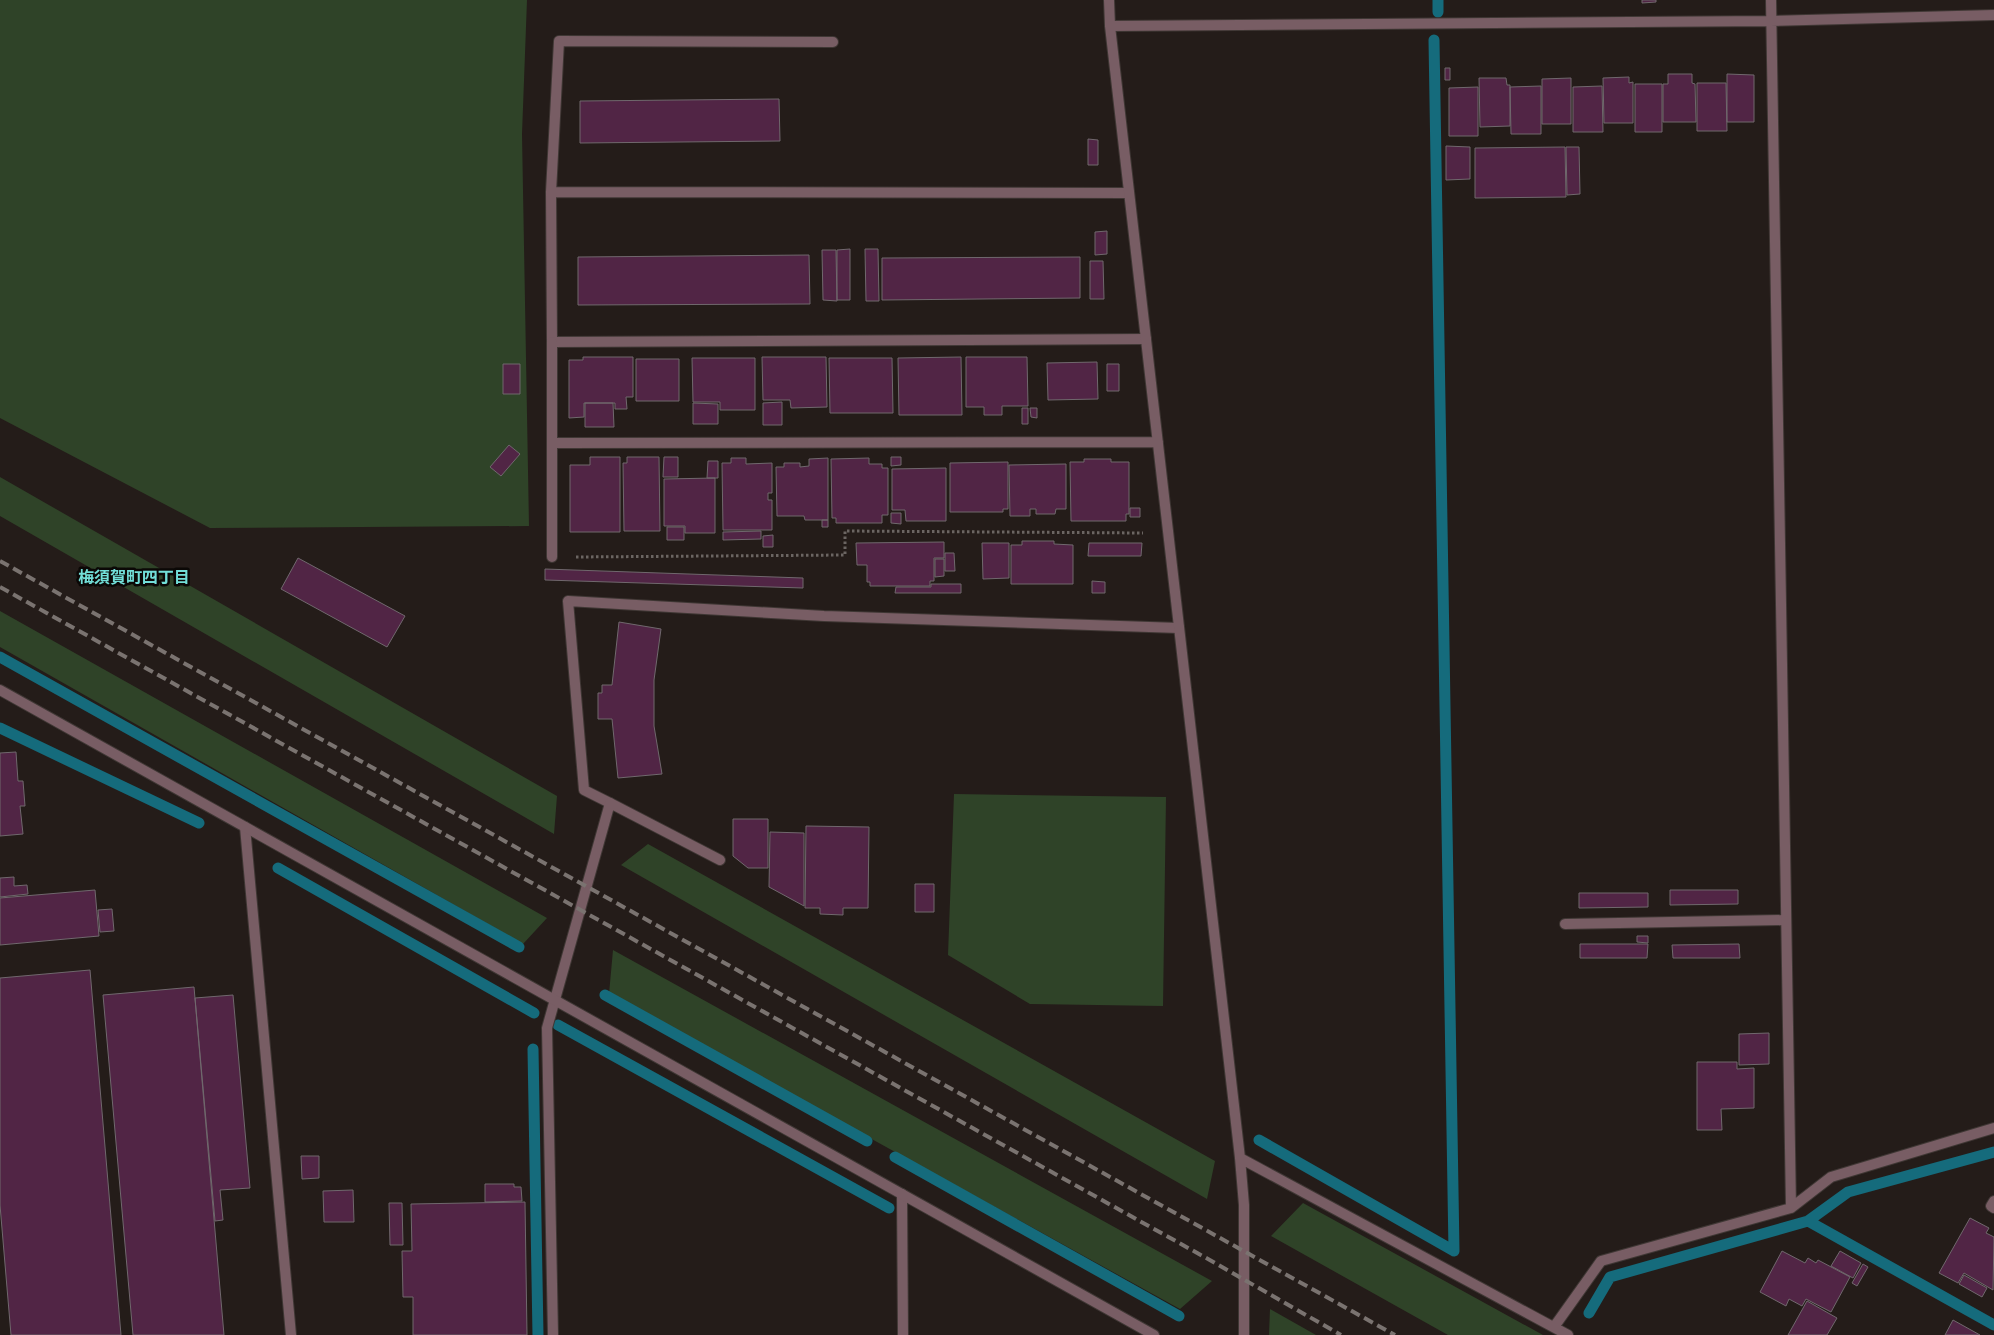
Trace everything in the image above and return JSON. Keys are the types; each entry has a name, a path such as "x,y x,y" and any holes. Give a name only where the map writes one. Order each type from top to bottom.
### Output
{"street":[{"path":"1109,0 1110,26 1240,1158 1244,1205 1244,1335"},
{"path":"1771,0 1791,1208"},
{"path":"1110,26 1771,21 1994,15"},
{"path":"552,557 551,192 560,41 833,42"},
{"path":"551,192 1129,193"},
{"path":"552,342 1146,339"},
{"path":"552,443 1158,442"},
{"path":"720,860 584,790 568,601 824,616 1179,628"},
{"path":"0,690 1154,1335"},
{"path":"553,1335 547,1028 610,803"},
{"path":"245,827 291,1335"},
{"path":"1565,924 1786,920"},
{"path":"1554,1327 1601,1261 1791,1208 1831,1177 1994,1128"},
{"path":"1240,1158 1568,1335"},
{"path":"902,1194 903,1335"},
{"path":"1994,1201 1991,1206 1994,1208"}],"path":[{"path":"552,557 845,555 844,531 1168,533"}],"green space":[{"path":"0,0 527,0 522,134 529,526 210,528 0,418"},
{"path":"0,477 557,796 554,834 0,516"},
{"path":"0,611 547,918 523,944 0,647"},
{"path":"954,794 1166,797 1163,1006 1030,1004 948,955"},
{"path":"648,844 1215,1161 1207,1199 621,865"},
{"path":"613,950 1212,1281 1180,1309 609,994"},
{"path":"1303,1203 1543,1335 1448,1335 1271,1236"},
{"path":"1270,1309 1316,1335 1269,1335"}],"building":[{"path":"1642,0 1656,0 1656,2 1642,3"},
{"path":"1445,68 1450,68 1450,80 1445,80"},
{"path":"1668,74 1692,74 1692,83 1695,84 1696,122 1663,122 1663,84 1668,84"},
{"path":"1727,74 1754,75 1754,122 1727,122"},
{"path":"1629,77 1629,83 1633,82 1633,123 1604,123 1603,78"},
{"path":"1479,78 1506,78 1507,85 1510,85 1510,126 1480,127"},
{"path":"1571,78 1571,124 1542,124 1542,79"},
{"path":"1697,83 1726,83 1727,131 1697,131"},
{"path":"1635,84 1662,84 1662,132 1635,132"},
{"path":"1541,86 1541,134 1511,134 1510,87"},
{"path":"1602,86 1603,132 1573,132 1573,87"},
{"path":"1478,87 1478,136 1449,136 1449,88"},
{"path":"779,99 780,141 580,143 580,101"},
{"path":"1088,139 1098,140 1098,165 1088,165"},
{"path":"1446,146 1470,147 1470,179 1446,180"},
{"path":"1565,147 1566,197 1475,198 1475,148"},
{"path":"1566,147 1579,147 1580,194 1567,195"},
{"path":"1107,231 1107,254 1095,255 1095,232"},
{"path":"850,249 850,300 837,300 837,250"},
{"path":"865,249 878,249 879,301 866,301"},
{"path":"822,250 836,250 837,301 823,300"},
{"path":"809,255 810,304 578,305 578,257"},
{"path":"1080,257 1080,298 882,300 882,258"},
{"path":"1090,261 1103,261 1104,299 1090,299"},
{"path":"583,357 633,357 633,397 626,397 627,409 615,409 615,403 584,403 584,417 569,418 569,360 583,360"},
{"path":"762,357 826,357 827,407 791,408 790,400 763,400"},
{"path":"961,357 962,415 899,415 898,358"},
{"path":"966,357 1027,357 1028,406 1002,406 1002,415 984,415 984,407 966,407"},
{"path":"692,358 755,358 755,410 720,410 720,402 693,402"},
{"path":"829,358 892,358 893,413 830,413"},
{"path":"636,359 679,359 679,401 636,401"},
{"path":"1097,362 1098,399 1048,400 1047,363"},
{"path":"503,364 520,364 520,394 503,394"},
{"path":"1107,364 1119,364 1119,391 1107,391"},
{"path":"782,402 782,425 763,425 763,403"},
{"path":"585,403 613,403 614,427 585,427"},
{"path":"693,403 718,404 718,424 693,424"},
{"path":"1022,408 1028,408 1028,424 1022,424"},
{"path":"1030,408 1037,408 1037,418 1031,417"},
{"path":"509,445 520,454 501,476 490,467"},
{"path":"590,457 620,457 620,532 570,532 570,465 590,465"},
{"path":"627,457 659,457 660,531 624,531 623,463 627,463"},
{"path":"664,457 678,457 678,477 663,477"},
{"path":"891,457 901,457 901,465 891,466"},
{"path":"731,458 746,458 746,464 772,463 772,493 768,493 768,500 772,500 772,530 723,530 722,463 731,463"},
{"path":"828,458 828,520 805,520 804,516 777,516 776,467 784,467 784,463 800,463 800,467 809,466 809,459"},
{"path":"869,458 869,464 882,464 882,468 888,468 888,515 882,515 882,523 836,523 836,518 832,518 831,459"},
{"path":"1084,459 1111,459 1111,462 1129,462 1129,514 1126,514 1126,521 1071,521 1070,462 1084,462"},
{"path":"708,461 718,461 718,478 707,478"},
{"path":"1008,462 1008,509 1003,509 1003,512 950,512 950,463"},
{"path":"1066,464 1066,509 1056,509 1055,514 1036,514 1036,509 1030,509 1030,516 1010,516 1009,465"},
{"path":"946,468 946,521 906,521 905,510 892,510 892,469"},
{"path":"715,478 715,533 685,533 685,526 664,526 664,479"},
{"path":"1130,508 1140,508 1140,517 1130,517"},
{"path":"891,513 901,513 901,524 891,523"},
{"path":"822,520 828,520 828,527 822,527"},
{"path":"667,527 684,527 684,540 667,540"},
{"path":"761,531 761,539 723,540 723,532"},
{"path":"773,535 773,547 763,547 763,536"},
{"path":"1022,541 1054,541 1054,544 1073,545 1073,584 1011,584 1011,545 1022,545"},
{"path":"944,542 944,558 934,558 934,581 930,581 930,586 870,586 870,582 867,582 867,565 857,565 856,543"},
{"path":"982,543 1009,543 1009,578 983,579"},
{"path":"1089,543 1142,543 1141,556 1088,556"},
{"path":"945,553 954,553 955,571 945,571"},
{"path":"298,558 405,616 387,647 281,589"},
{"path":"935,559 944,559 944,576 935,577"},
{"path":"545,569 803,578 803,588 545,580"},
{"path":"1092,581 1105,582 1105,593 1092,593"},
{"path":"931,584 961,584 961,593 895,593 896,587 931,587"},
{"path":"619,622 661,629 654,680 654,726 662,774 618,778 612,719 598,719 598,693 602,693 602,685 612,685"},
{"path":"16,752 18,781 23,781 25,806 20,806 23,834 0,836 0,753"},
{"path":"733,819 768,819 768,868 748,868 733,856"},
{"path":"806,826 869,827 868,908 843,908 843,915 820,914 820,908 805,908"},
{"path":"770,832 804,833 804,906 769,887"},
{"path":"14,877 14,886 27,885 28,894 0,897 0,878"},
{"path":"915,884 934,884 934,912 915,912"},
{"path":"95,890 99,936 0,945 0,898"},
{"path":"1670,890 1738,890 1738,904 1670,905"},
{"path":"1579,893 1648,893 1648,907 1579,908"},
{"path":"112,909 114,931 100,932 98,910"},
{"path":"1637,936 1648,936 1648,943 1637,942"},
{"path":"1580,944 1648,944 1647,958 1580,958"},
{"path":"1739,944 1740,958 1673,958 1672,945"},
{"path":"90,970 121,1335 11,1335 0,1205 0,978"},
{"path":"194,987 224,1335 133,1335 103,995"},
{"path":"233,995 250,1188 220,1190 223,1220 215,1221 195,998"},
{"path":"1769,1033 1769,1064 1739,1065 1739,1034"},
{"path":"1697,1062 1737,1062 1737,1069 1754,1068 1754,1108 1721,1109 1722,1130 1697,1130"},
{"path":"301,1156 319,1156 319,1178 302,1179"},
{"path":"485,1184 514,1184 514,1187 521,1187 522,1201 485,1202"},
{"path":"353,1190 354,1222 324,1222 323,1191"},
{"path":"525,1202 527,1335 413,1335 413,1297 403,1297 402,1251 412,1251 411,1204"},
{"path":"389,1203 402,1203 403,1245 390,1245"},
{"path":"1970,1218 1989,1228 1986,1233 1994,1237 1993,1290 1964,1273 1958,1283 1939,1273"},
{"path":"1782,1251 1805,1263 1808,1258 1816,1263 1818,1260 1850,1277 1831,1312 1806,1299 1802,1306 1789,1299 1786,1306 1760,1292"},
{"path":"1840,1251 1861,1263 1853,1278 1831,1266"},
{"path":"1863,1264 1868,1267 1857,1286 1852,1283"},
{"path":"1964,1275 1987,1288 1982,1297 1959,1284"},
{"path":"1807,1301 1837,1318 1827,1335 1788,1335"},
{"path":"1953,1320 1980,1335 1945,1335"}],"waterway":[{"path":"1438,0 1438,12"},
{"path":"1434,40 1454,1251"},
{"path":"0,657 519,947"},
{"path":"0,728 199,823"},
{"path":"278,868 534,1013"},
{"path":"605,995 867,1141"},
{"path":"558,1025 889,1208"},
{"path":"533,1049 538,1335"},
{"path":"1259,1140 1454,1251"},
{"path":"1589,1313 1610,1277 1808,1221 1848,1192 1994,1152"},
{"path":"895,1157 1179,1316"},
{"path":"1808,1221 1994,1325"}],"railway":[{"path":"0,561 1395,1335"},
{"path":"0,587 1208,1259 1341,1335"}],"district":[{"name":"梅須賀町四丁目","path":"134,577"}]}
